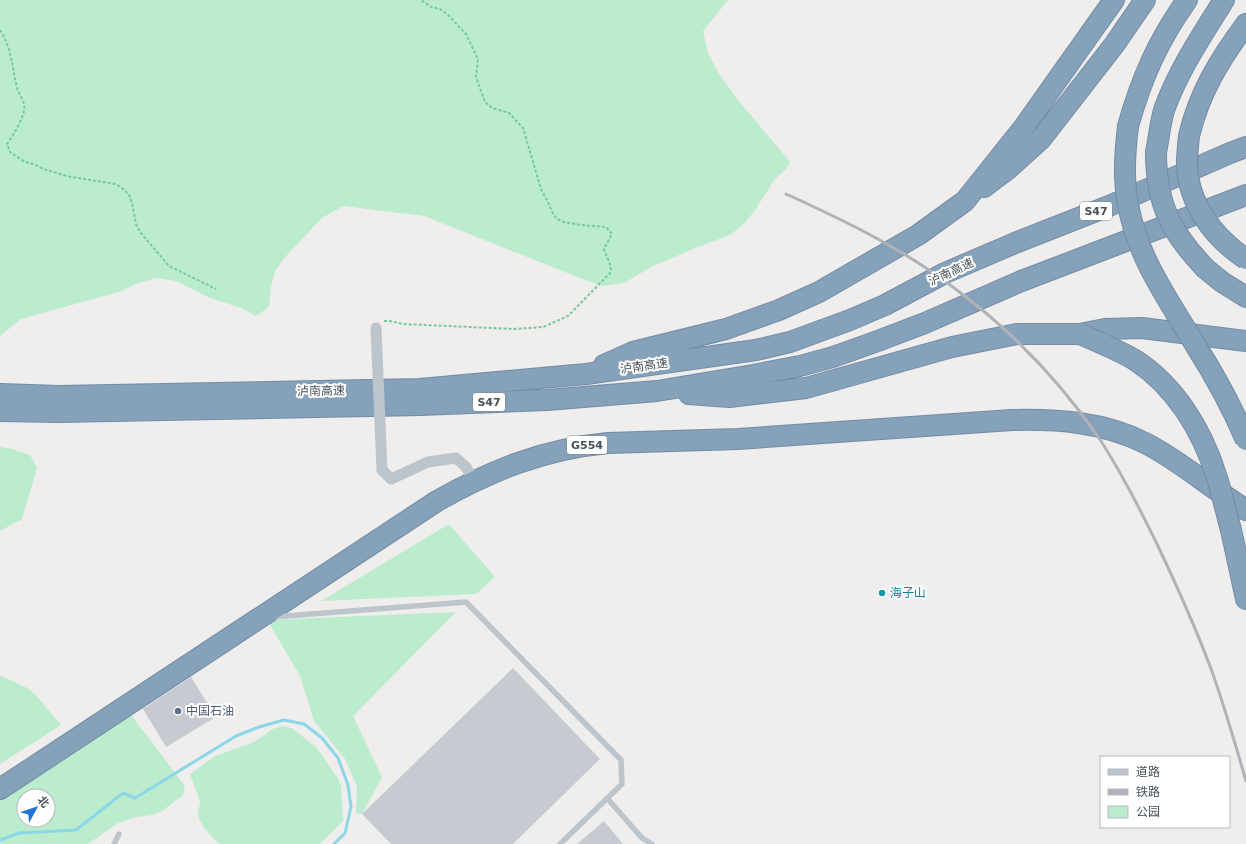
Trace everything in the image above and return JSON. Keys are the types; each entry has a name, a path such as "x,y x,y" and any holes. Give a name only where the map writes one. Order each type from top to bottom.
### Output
{"highway":[{"path":"965,201 1028,122 1114,0"},
{"path":"586,374 633,352 726,329 779,310 820,292 918,235 1008,169 1041,139 1114,45 1146,0"},
{"path":"1187,0 1166,32 1151,59 1142,81 1128,126 1124,177 1128,205 1137,237 1145,258 1162,291 1215,376 1230,404 1246,440"},
{"path":"1224,0 1195,46 1171,92 1164,111 1156,152 1156,171 1158,188 1163,206 1186,247 1206,269 1222,282 1246,297"},
{"path":"1246,24 1231,44 1207,85 1194,116 1189,136 1187,165 1190,184 1199,210 1215,233 1226,244 1246,259"},
{"name":"泸南高速","path":"0,394 67,396 420,389 586,374 756,350 790,342 850,320 885,305 945,273 1015,243 1109,206 1246,147"},
{"name":"泸南高速","path":"0,411 67,412 421,405 547,400 657,391 753,375 800,366 834,357 925,323 965,304 1068,262 1246,195"},
{"path":"657,391 729,397 806,388 952,346 1017,334 1080,334 1105,329 1142,328 1246,341"},
{"path":"1080,334 1134,360 1149,371 1161,382 1180,404 1197,429 1214,468 1246,599"},
{"name":"G554","path":"0,789 409,518 474,481 509,466 553,452 587,445 738,439 1004,420 1056,420 1105,428 1144,442 1172,458 1246,510"}],"street":[{"path":"376,328 382,470 391,479 428,462 456,458 466,467 474,481"}],"lane":[{"path":"261,617 466,602 621,760 622,784 560,844"},
{"path":"607,798 642,838 652,844"},
{"path":"114,844 119,834"}],"path":[{"path":"376,328 382,321 403,324 514,329 543,327 568,316 611,272 611,264 606,257 604,249 612,234 606,227 581,225 564,222 557,219 541,189 531,154 527,146 523,128 509,114 492,108 485,102 476,76 478,59 466,34 448,15 440,9 431,7 421,0"},
{"path":"0,30 8,45 17,88 24,103 24,111 8,144 10,152 16,158 34,164 43,169 71,177 116,184 128,195 132,203 136,224 140,232 169,266 216,289"}],"green space":[{"path":"0,0 728,0 703,31 708,53 718,72 738,100 790,162 787,168 775,179 744,224 730,235 653,266 624,283 603,286 585,280 424,216 343,206 322,218 287,255 275,271 271,287 269,307 256,316 241,308 210,298 176,281 156,278 136,284 119,292 21,319 0,336"},
{"path":"0,447 30,455 37,468 22,519 0,531"},
{"path":"449,524 495,577 476,594 321,601"},
{"path":"456,612 353,716 382,777 362,814 356,813 357,787 345,759 314,721 300,676 267,620"},
{"path":"0,675 27,688 35,694 61,725 0,764"},
{"path":"131,715 185,786 183,795 162,811 153,815 136,817 118,823 88,844 0,844 0,796 82,747 103,728"},
{"path":"281,726 292,728 317,748 337,777 341,786 343,821 320,844 219,844 206,830 199,818 198,812 200,801 190,774 215,756 254,742 273,729"}],"building":[{"path":"513,668 600,759 513,844 391,844 362,814"},
{"name":"中国石油","path":"191,677 216,717 166,747 143,709"},
{"path":"604,821 623,844 577,844"}],"waterway":[{"path":"0,840 19,833 76,830 123,793 135,798 236,736 259,727 284,720 304,724 322,738 338,758 348,785 351,807 345,833 334,844"}],"railway":[{"path":"786,194 855,227 899,251 942,279 1001,326 1038,362 1071,400 1101,441 1116,466 1144,518 1171,574 1210,666 1225,709 1246,781"}],"place":[{"name":"海子山","path":"882,593"},
{"name":"中国石油","path":"178,711"}]}
